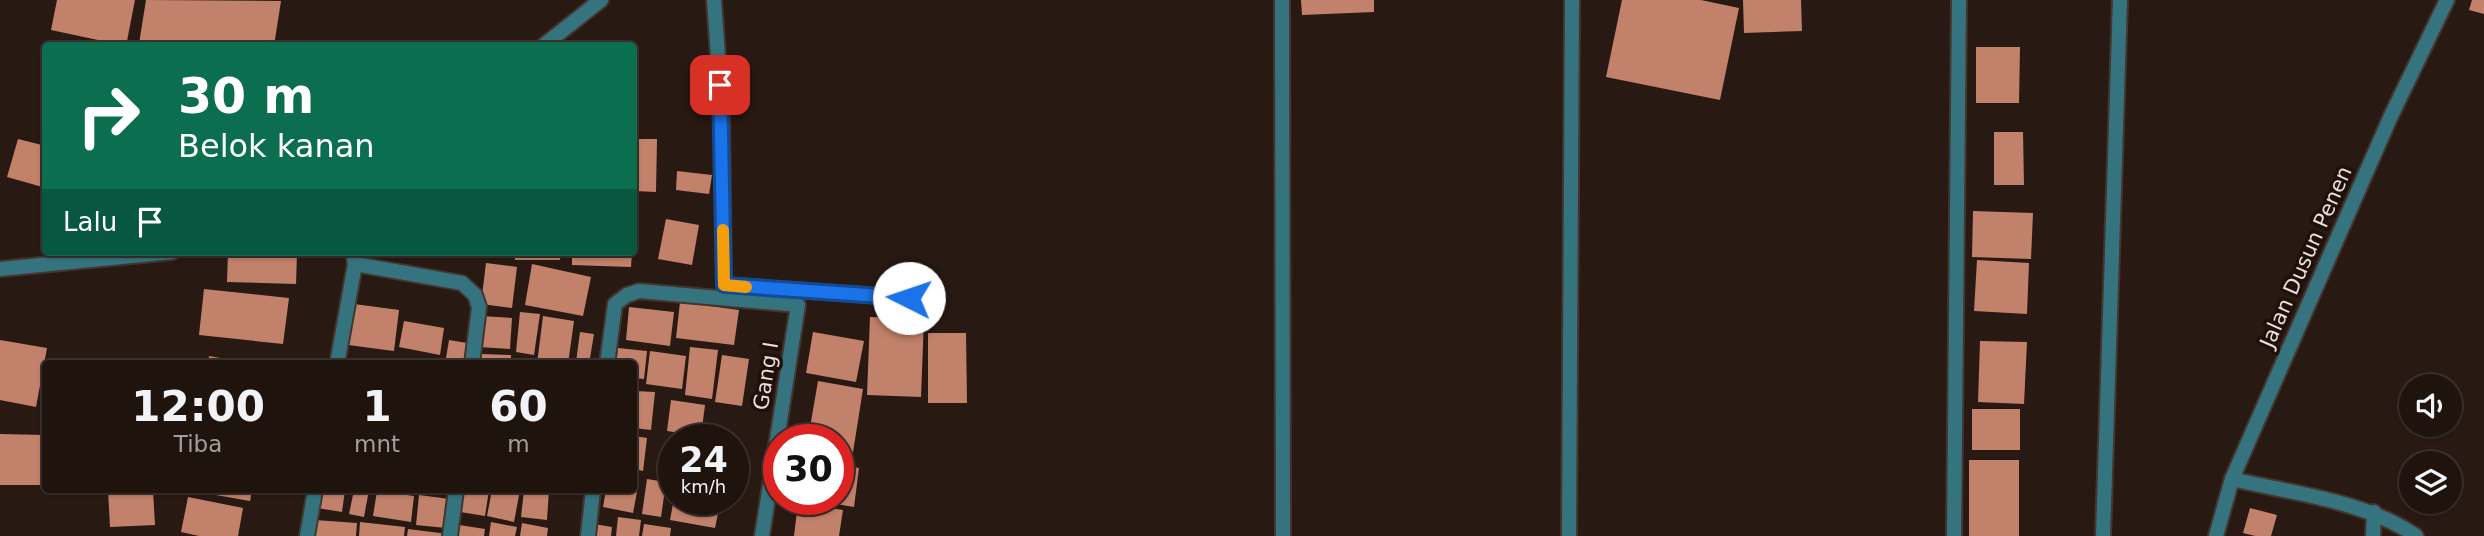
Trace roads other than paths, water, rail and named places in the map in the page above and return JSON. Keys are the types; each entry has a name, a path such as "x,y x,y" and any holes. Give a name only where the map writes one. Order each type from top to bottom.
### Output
{"street":[{"path":"548,42 601,0"},
{"path":"714,0 722,112 724,285 771,295"},
{"path":"1282,0 1283,536"},
{"path":"1569,536 1572,0"},
{"path":"1954,536 1959,0"},
{"path":"2103,536 2120,0"},
{"name":"Jalan Dusun Penen","path":"2216,536 2232,479 2390,118 2447,0"},
{"path":"0,270 134,256"},
{"path":"338,360 354,258 462,284 475,295 479,307 472,360"},
{"path":"608,360 615,304 627,295 639,291 909,298"},
{"name":"Gang I","path":"762,536 798,305 771,295"},
{"path":"2232,479 2374,512 2416,536"},
{"path":"307,536 315,493"},
{"path":"450,536 456,493"},
{"path":"588,536 593,493"},
{"path":"2373,536 2374,512"}]}
